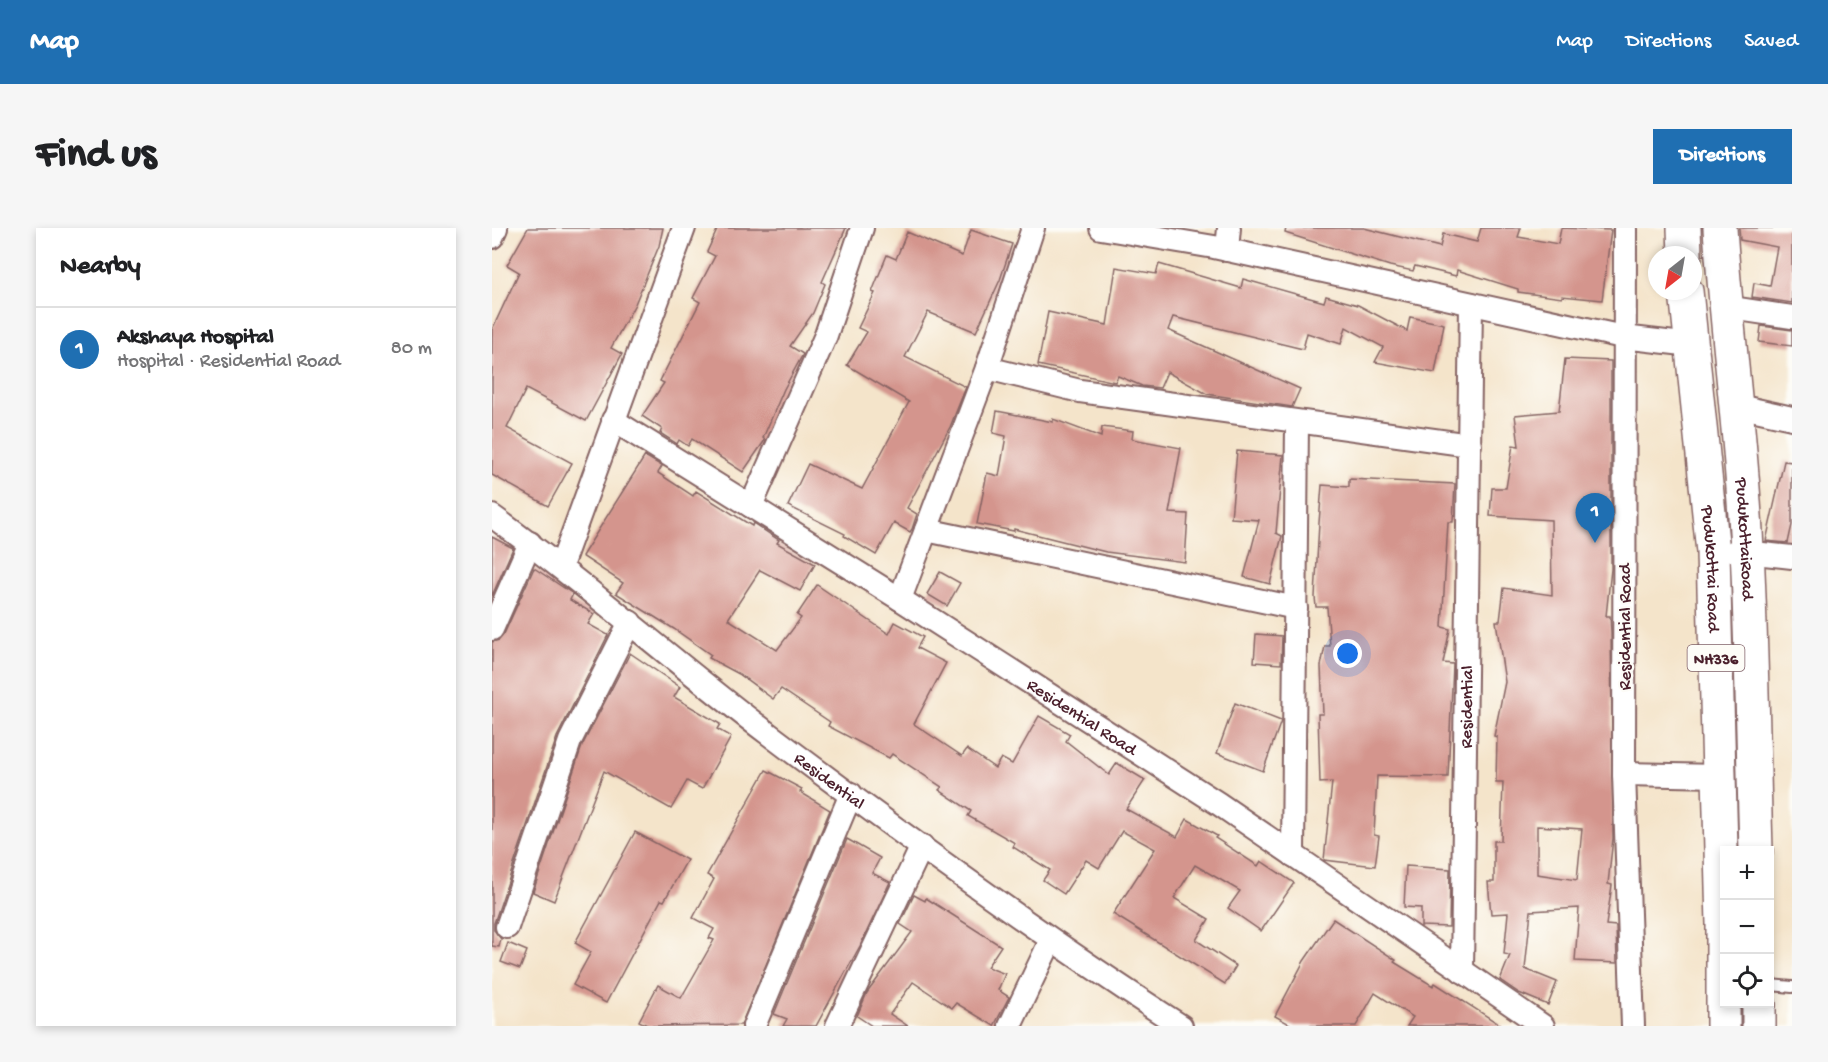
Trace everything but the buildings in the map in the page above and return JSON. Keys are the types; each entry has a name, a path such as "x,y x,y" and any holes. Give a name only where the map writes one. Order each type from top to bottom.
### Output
{"highway":[{"path":"1684,228 1685,246"},
{"name":"PudukottaiRoad","path":"1720,228 1725,307 1738,406 1748,550 1756,846"},
{"name":"Pudukottai Road","path":"1687,300 1713,552 1723,1026"},
{"path":"1759,1008 1759,1026"}],"street":[{"path":"492,237 496,228"},
{"path":"561,566 684,228"},
{"path":"751,506 826,335 862,228"},
{"path":"900,599 987,368 1033,228"},
{"path":"1101,228 1227,250 1623,337 1692,345"},
{"path":"1227,250 1229,228"},
{"name":"Residential Road","path":"1625,228 1623,337 1624,774 1633,1026"},
{"name":"Residential","path":"1462,970 1471,304"},
{"path":"1725,307 1792,317"},
{"path":"987,368 1080,392 1470,445"},
{"path":"1738,406 1792,418"},
{"name":"Residential Road","path":"613,420 900,599 1219,804 1543,1026"},
{"path":"1293,855 1298,422"},
{"name":"Residential","path":"492,516 561,566 769,734 850,794 1051,940 1181,1026"},
{"path":"926,530 1296,608"},
{"path":"492,629 530,543"},
{"path":"1713,552 1748,550 1792,557"},
{"path":"507,927 570,741 630,622"},
{"path":"1624,774 1719,776"},
{"path":"754,1026 850,794"},
{"path":"837,1026 922,846"},
{"path":"1010,1026 1051,940"}],"lane":[{"path":"1774,985 1792,987"}],"place":[{"name":"Akshaya Hospital","path":"1595,543"}]}
